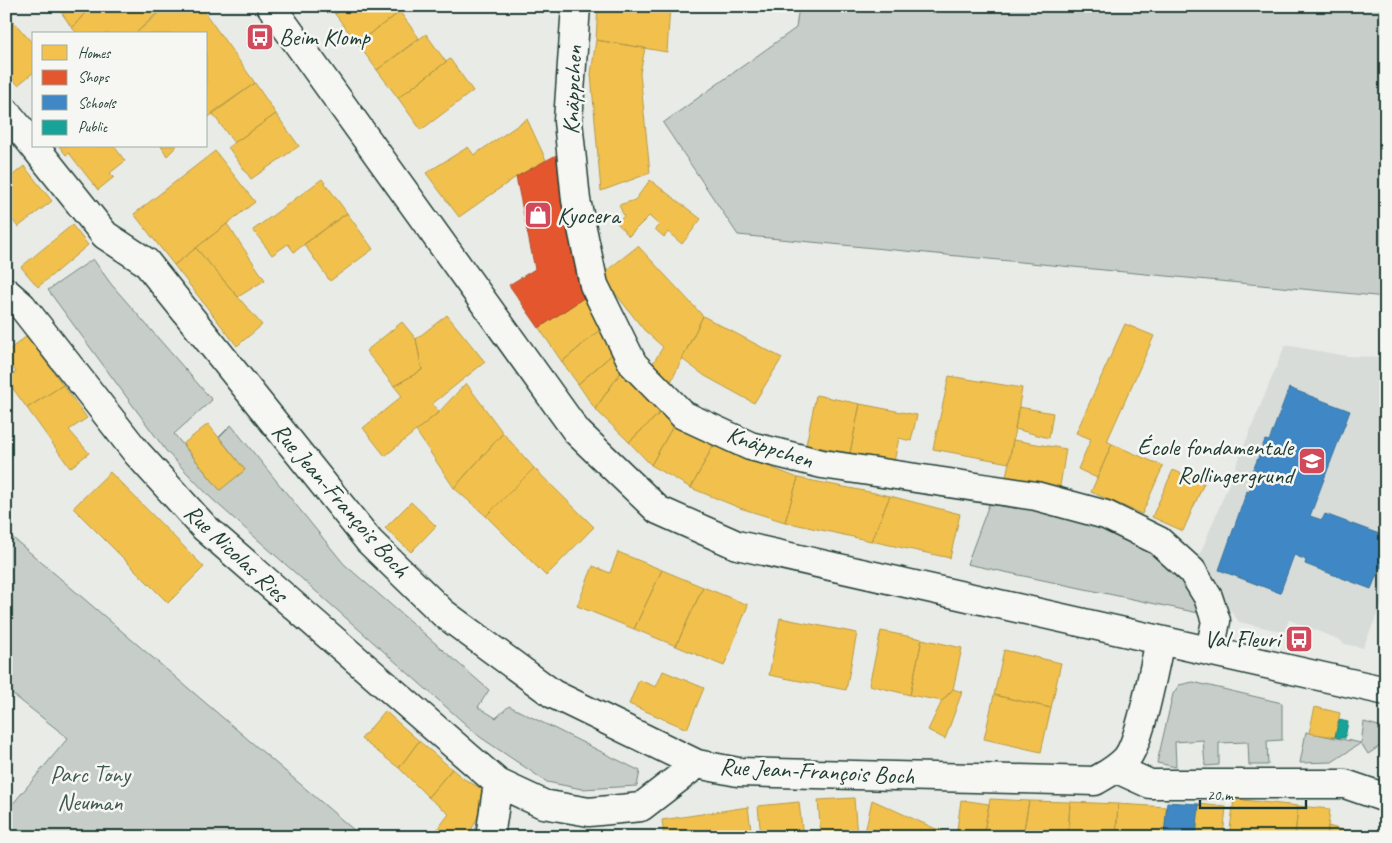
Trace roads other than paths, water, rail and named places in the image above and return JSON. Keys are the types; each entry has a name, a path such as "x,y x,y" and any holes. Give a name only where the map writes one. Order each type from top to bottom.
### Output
{"street":[{"path":"271,6 577,432 658,510 736,545 1386,692"},
{"name":"Knäppchen","path":"576,6 568,121 576,200 594,285 632,364 683,415 750,446 822,464 1036,496 1106,515 1159,541 1192,571 1208,596 1216,622 1210,651"},
{"name":"Rue Jean-François Boch","path":"6,112 32,144"},
{"name":"Rue Jean-François Boch","path":"36,148 105,235 146,262 369,541 442,613 554,694 697,764 738,772 1095,781 1117,769 1128,757 1136,738 1160,641"},
{"name":"Rue Nicolas Ries","path":"6,292 22,306 137,453 205,528 498,783 543,804 589,812 642,807 697,764"},
{"path":"1117,769 1150,784 1345,784 1386,798"},
{"path":"490,837 498,783"}],"place":[{"name":"Beim Klomp","path":"260,37"},
{"name":"Kyocera","path":"538,215"},
{"name":"École fondamentale Rollingergrund","path":"1312,461"},
{"name":"Val Fleuri","path":"1299,639"}],"park label":[{"name":"Parc Tony Neuman","path":"90,788"}]}
